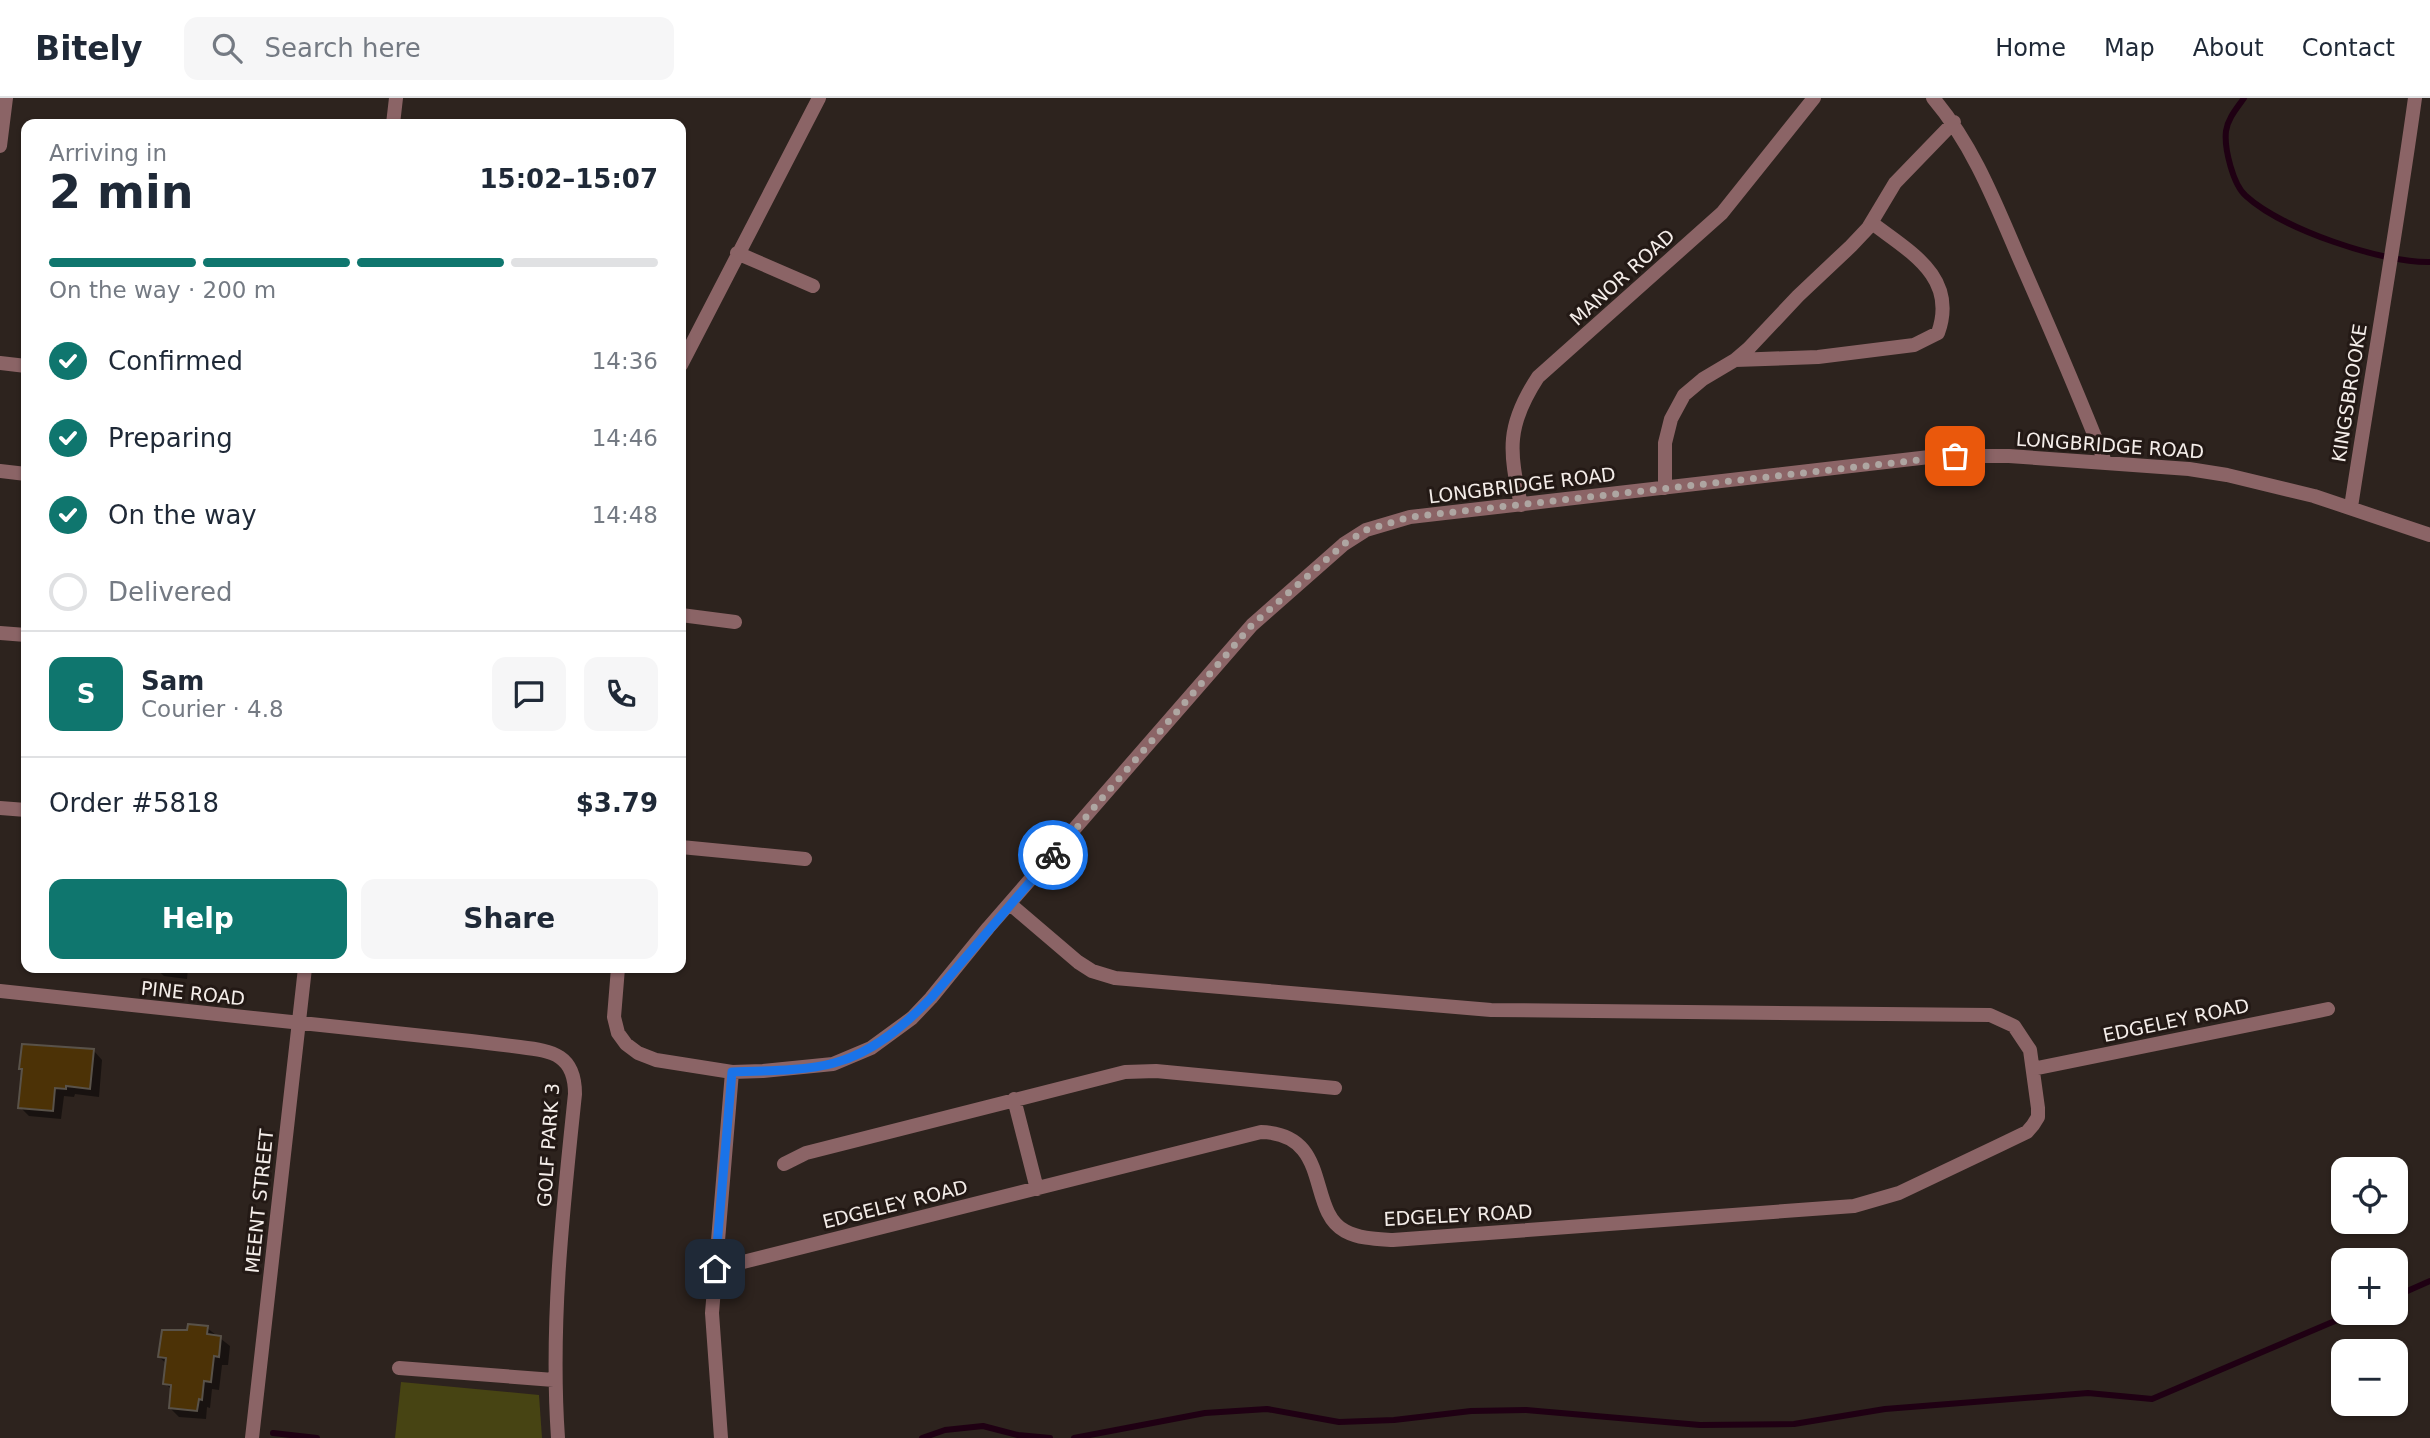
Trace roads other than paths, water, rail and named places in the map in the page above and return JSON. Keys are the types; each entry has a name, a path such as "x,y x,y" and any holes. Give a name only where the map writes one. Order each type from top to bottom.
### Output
{"street":[{"path":"0,146 5,98"},
{"path":"394,119 396,98"},
{"path":"686,355 819,98"},
{"name":"MANOR ROAD","path":"1521,505 1512,464 1512,438 1522,402 1538,377 1722,213 1814,98"},
{"path":"1933,98 1954,122 1993,199 2079,395 2105,462"},
{"name":"KINGSBROOKE","path":"2351,507 2385,285 2397,227 2415,98"},
{"path":"1665,488 1665,443 1671,419 1684,395 1703,379 1735,360 1851,246 1872,223 1895,183 1954,122"},
{"path":"1735,360 1818,357 1914,345 1938,333 1944,317 1940,288 1930,271 1916,256 1872,223"},
{"path":"737,253 813,286"},
{"path":"0,363 21,365"},
{"name":"LONGBRIDGE ROAD","path":"618,973 614,1017 618,1034 638,1053 656,1060 732,1072 833,1064 871,1048 912,1018 1252,625 1344,544 1366,530 1410,517 1938,456 1973,455 2152,464 2227,475 2351,507 2430,535"},
{"path":"0,471 21,473"},
{"path":"686,616 735,622"},
{"path":"0,633 21,635"},
{"path":"0,808 21,810"},
{"path":"686,847 805,859"},
{"name":"EDGELEY ROAD","path":"715,1269 1261,1132 1287,1137 1301,1146 1318,1180 1328,1214 1344,1231 1364,1238 1393,1240 1830,1209 1872,1202 1899,1193 2027,1132 2038,1117 2030,1050 2014,1027 1990,1014 1491,1010 1115,978 1092,971 1077,962 1010,904"},
{"name":"MEENT STREET","path":"252,1438 303,973"},
{"name":"PINE ROAD","path":"0,991 298,1024"},
{"name":"EDGELEY ROAD","path":"2033,1069 2328,1009"},
{"name":"GOLF PARK 3","path":"298,1024 547,1050 565,1061 572,1073 575,1094 561,1236 554,1380 558,1438"},
{"path":"784,1164 806,1153 1125,1072 1156,1071 1335,1088"},
{"path":"721,1438 712,1313 732,1072"},
{"path":"1014,1099 1037,1189"},
{"path":"399,1368 554,1380"}],"waterway":[{"path":"2244,98 2233,113 2226,138 2233,175 2246,196 2283,220 2334,242 2386,257 2430,262"},
{"path":"2408,1291 2430,1281"},
{"path":"1074,1438 1205,1413 1267,1409 1339,1422 1394,1420 1471,1411 1526,1410 1700,1425 1794,1424 1885,1409 2088,1393 2152,1399 2331,1323"},
{"path":"922,1438 945,1430 983,1426 1018,1435 1050,1438"},
{"path":"273,1433 317,1438"}]}
